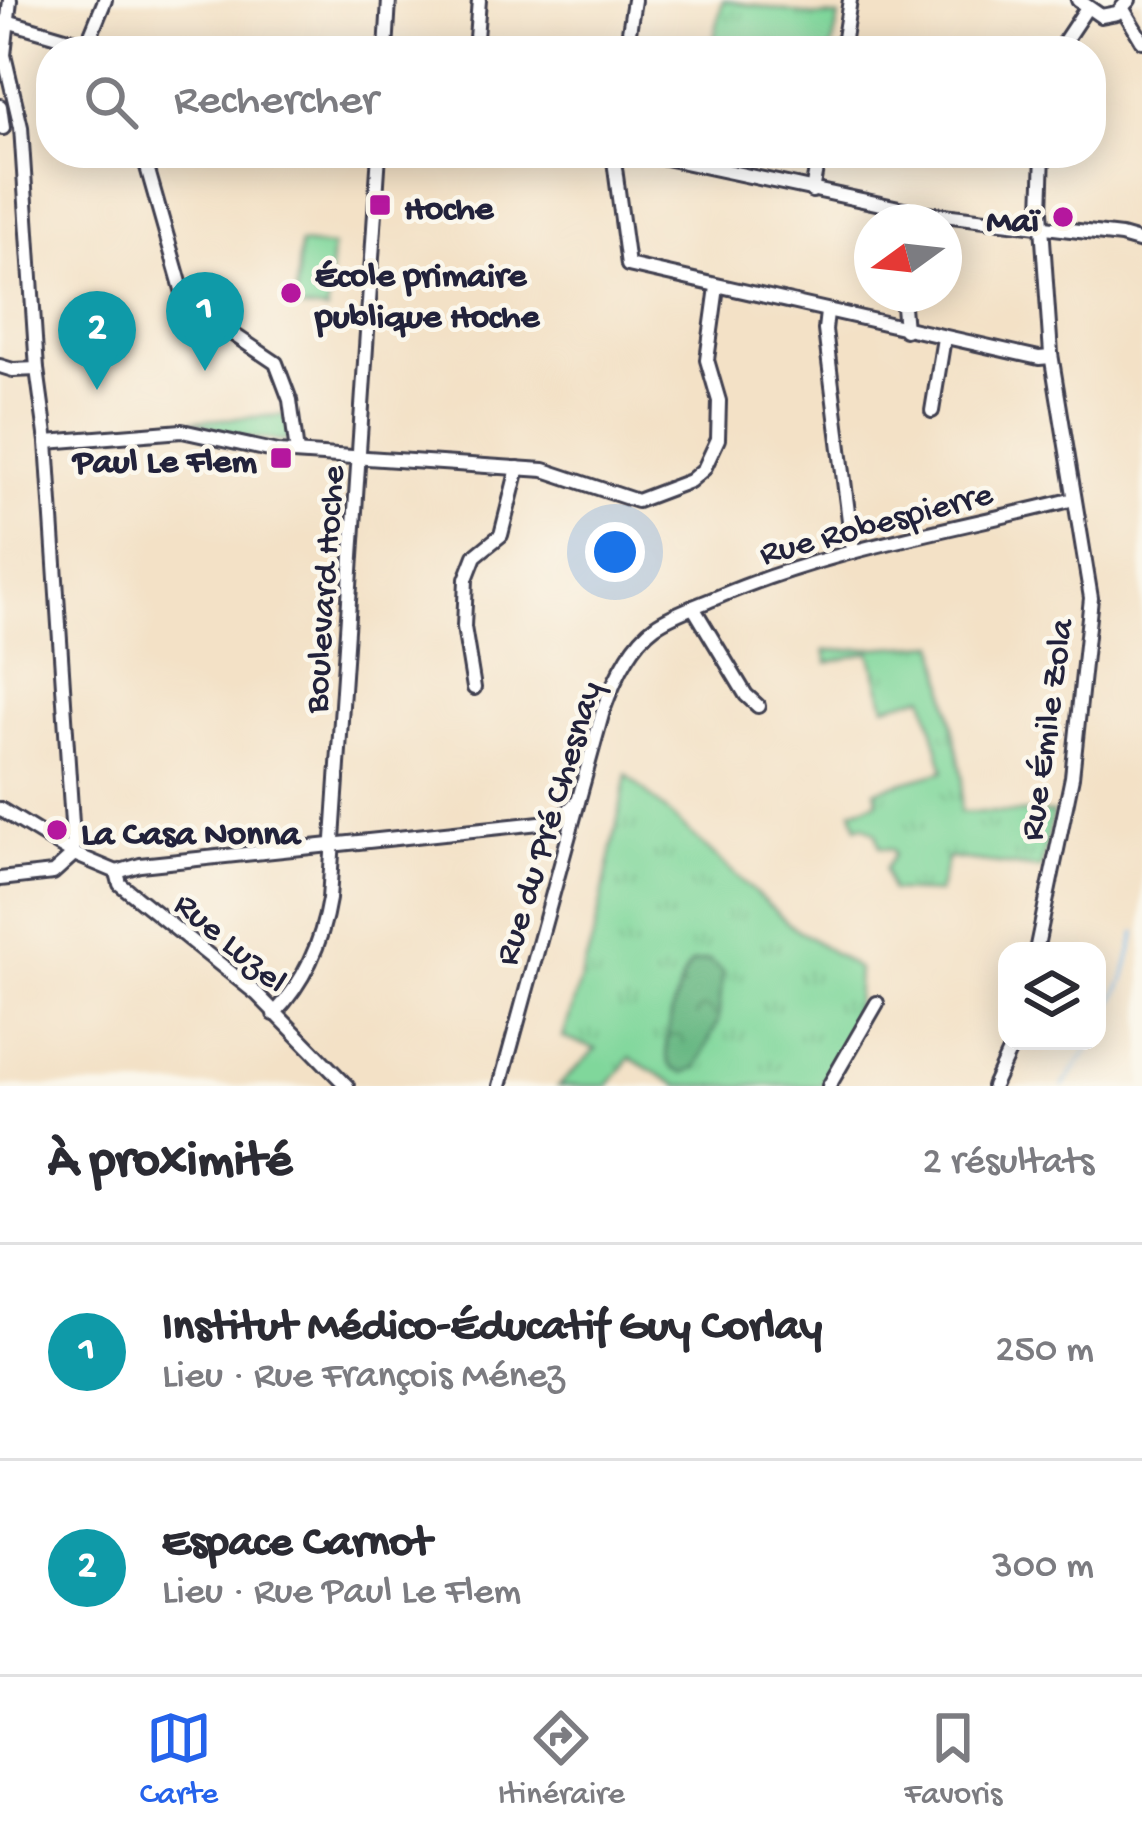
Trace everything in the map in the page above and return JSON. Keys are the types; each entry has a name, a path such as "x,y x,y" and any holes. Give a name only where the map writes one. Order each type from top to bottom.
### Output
{"street":[{"path":"0,879 53,873 74,854 21,127 4,55 10,0"},
{"path":"90,36 105,0"},
{"path":"387,36 389,0"},
{"path":"476,36 479,0"},
{"path":"628,36 634,0"},
{"path":"845,36 850,0"},
{"path":"1066,36 1082,5 1109,16 1126,4 1142,41"},
{"path":"0,9 10,22 55,36"},
{"path":"0,106 3,128"},
{"path":"147,168 183,293 191,306 276,363 290,400 297,453"},
{"name":"Boulevard Hoche","path":"274,1013 300,978 323,934 334,845 378,168"},
{"path":"615,168 628,266 905,330 1039,358 1051,356"},
{"path":"709,168 858,204"},
{"path":"812,191 816,168"},
{"name":"Rue Émile Zola","path":"1038,942 1072,777 1091,598 1051,356 1043,168"},
{"path":"962,220 1142,242"},
{"path":"47,442 182,431 242,447 297,453 544,470 638,501 674,490 704,469 718,439 721,421 707,360 717,287"},
{"path":"826,312 853,552"},
{"path":"904,312 905,330"},
{"path":"932,411 944,338"},
{"path":"0,366 38,369"},
{"path":"474,688 464,627 466,579 475,556 501,535 518,468"},
{"name":"Rue Robespierre","path":"693,607 798,566 1074,499"},
{"path":"693,607 746,695 758,706"},
{"name":"Rue du Pré Chesnay","path":"500,1086 603,711 621,671 647,633 693,607"},
{"path":"117,872 140,865 549,822 578,800"},
{"name":"Rue Luzel","path":"0,809 74,854 117,872 120,884 226,967 347,1086"},
{"path":"829,1086 877,1003"},
{"path":"993,1086 1009,1050"}],"green space":[{"path":"723,0 839,17 835,36 715,36"},
{"path":"300,244 332,247 327,311 295,308"},
{"path":"284,415 291,436 285,441 243,437 191,421"},
{"path":"937,644 963,779 960,812 1053,813 1041,869 948,858 938,893 891,891 885,869 893,850 880,847 876,833 863,825 857,827 852,810 878,802 875,790 944,771 924,696 885,706 870,652 828,663 825,651"},
{"path":"627,775 789,924 858,969 855,1028 821,1086 679,1086 630,1058 608,1086 558,1086 596,1049 563,1038 595,931"},
{"path":"709,960 723,972 718,1021 697,1067 684,1073 668,1061 672,1010 692,963"}],"waterway":[{"path":"1106,1016 1124,979 1136,932"},
{"path":"1063,1086 1088,1050"}],"place":[{"name":"Hoche","path":"380,205"},
{"name":"Maï","path":"1063,217"},
{"name":"École primaire publique Hoche","path":"291,293"},
{"name":"Institut Médico-Éducatif Guy Corlay","path":"205,371"},
{"name":"Espace Carnot","path":"97,390"},
{"name":"Paul Le Flem","path":"281,458"},
{"name":"La Casa Nonna","path":"57,830"}]}
